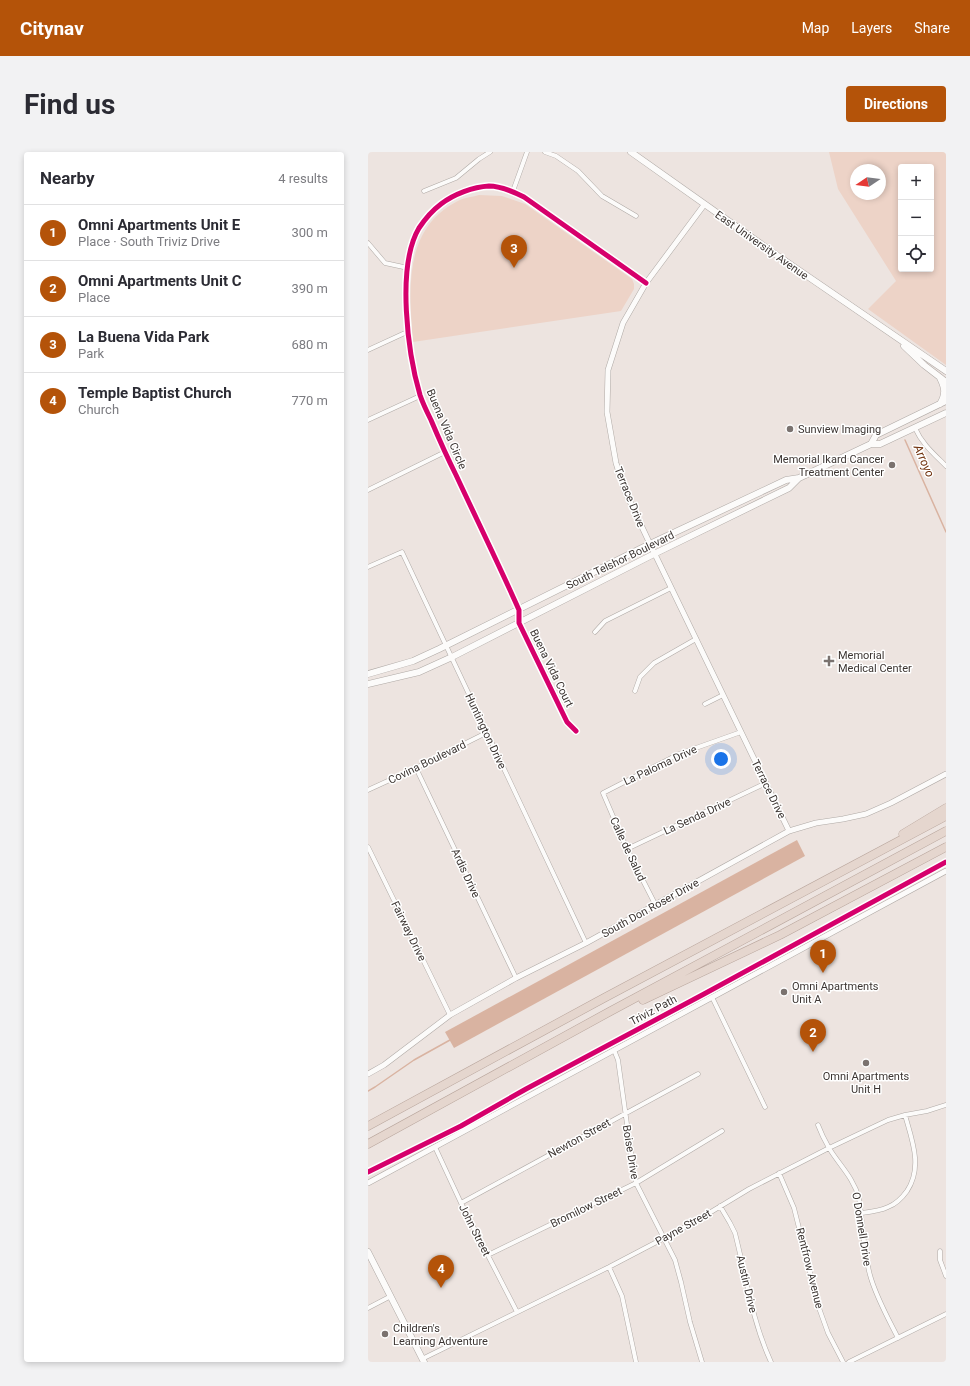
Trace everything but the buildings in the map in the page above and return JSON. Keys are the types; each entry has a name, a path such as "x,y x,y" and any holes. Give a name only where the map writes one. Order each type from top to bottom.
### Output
{"highway":[{"path":"864,860 917,824 946,808"},
{"path":"368,1126 604,998 946,816"},
{"path":"368,1144 946,831"},
{"path":"571,1033 780,935 946,847"}],"main road":[{"name":"East University Avenue","path":"631,152 894,337 946,371"},
{"name":"East University Avenue","path":"894,337 924,365 946,382"},
{"path":"939,376 945,392 940,404"},
{"name":"South Telshor Boulevard","path":"871,444 876,435 946,401"},
{"name":"South Telshor Boulevard","path":"368,674 413,661 650,544 764,490 786,480 799,478 871,444 880,444 946,414"},
{"name":"South Telshor Boulevard","path":"368,684 419,672 452,657 654,554 768,499 789,488 799,478"},
{"path":"764,490 768,499"},
{"path":"368,1252 423,1361"}],"street":[{"path":"424,191 456,178 490,152"},
{"path":"513,192 527,152"},
{"path":"545,152 556,156 578,171 602,196 636,216"},
{"name":"Buena Vida Circle","path":"519,610 420,396 407,332 406,296 408,268 412,246 419,229 437,207 447,199 471,190 490,186 513,192 524,197 646,283"},
{"name":"Terrace Drive","path":"704,204 646,283 623,323 609,367 607,412 618,471 654,554 789,832"},
{"path":"368,243 385,263 408,268"},
{"path":"368,350 407,332"},
{"path":"368,420 420,396"},
{"path":"915,428 919,437 929,450 946,466"},
{"path":"368,490 445,452"},
{"name":"Huntington Drive","path":"368,567 402,552 586,943"},
{"path":"595,632 605,621 671,588"},
{"name":"Buena Vida Court","path":"519,610 519,623 566,722 576,731"},
{"path":"636,691 640,677 654,663 696,639"},
{"path":"705,704 723,695"},
{"name":"La Paloma Drive","path":"603,793 679,754 741,732"},
{"name":"Covina Boulevard","path":"368,790 486,733"},
{"name":"Ardis Drive","path":"416,768 516,978"},
{"name":"South Don Roser Drive","path":"368,1074 384,1065 450,1015 516,978 586,943 789,832 816,822 843,819 866,814 891,803 946,774"},
{"name":"La Senda Drive","path":"628,849 766,783"},
{"name":"Calle de Salud","path":"603,793 655,904"},
{"name":"Fairway Drive","path":"368,847 450,1015"},
{"path":"368,1183 946,871"},
{"path":"712,997 765,1107"},
{"name":"Boise Drive","path":"614,1050 618,1060 636,1183 675,1260 690,1322 702,1362"},
{"name":"Newton Street","path":"462,1203 698,1074"},
{"name":"Payne Street","path":"423,1361 664,1238 749,1189 829,1148 888,1120 946,1105"},
{"path":"861,1213 888,1207 897,1202 911,1185 915,1174 916,1163 905,1115"},
{"name":"O Donnell Drive","path":"818,1125 829,1148 854,1183 859,1198 870,1276 880,1302 898,1338"},
{"name":"Bromilow Street","path":"488,1255 636,1183 722,1130"},
{"name":"John Street","path":"435,1147 517,1312"},
{"name":"Rentfrow Avenue","path":"779,1173 794,1208 819,1308 828,1333 843,1362"},
{"name":"Austin Drive","path":"720,1206 735,1233 756,1321 771,1362"},
{"path":"940,1251 940,1260 946,1276"},
{"path":"609,1266 622,1296 636,1362"},
{"path":"368,1308 390,1296"},
{"path":"849,1362 946,1314"}],"shaded area":[{"path":"829,152 946,152 946,365 868,309 896,281 838,189"},
{"path":"479,195 502,196 525,204 632,279 634,289 621,311 413,342 411,283 413,263 418,245 426,229 439,214 458,201"},
{"path":"797,840 805,856 454,1048 445,1032"}],"waterway":[{"name":"Arroyo","path":"905,440 946,532"},
{"path":"368,1091 414,1060 450,1040"}],"cycle path":[{"path":"576,731 567,722 519,623 519,610 446,455 421,398 408,334 406,311 408,265 412,245 419,228 435,209 446,200 464,192 477,188 494,186 524,197 646,283"},
{"name":"Triviz Path","path":"368,1172 461,1126 526,1089 946,862"}],"place":[{"name":"La Buena Vida Park","path":"514,268"},
{"name":"Sunview Imaging","path":"790,429"},
{"name":"Memorial Ikard Cancer Treatment Center","path":"892,465"},
{"name":"Memorial Medical Center","path":"829,661"},
{"name":"Omni Apartments Unit E","path":"823,973"},
{"name":"Omni Apartments Unit A","path":"784,992"},
{"name":"Omni Apartments Unit C","path":"813,1052"},
{"name":"Omni Apartments Unit H","path":"866,1063"},
{"name":"Temple Baptist Church","path":"441,1288"},
{"name":"Children's Learning Adventure","path":"385,1334"}]}
